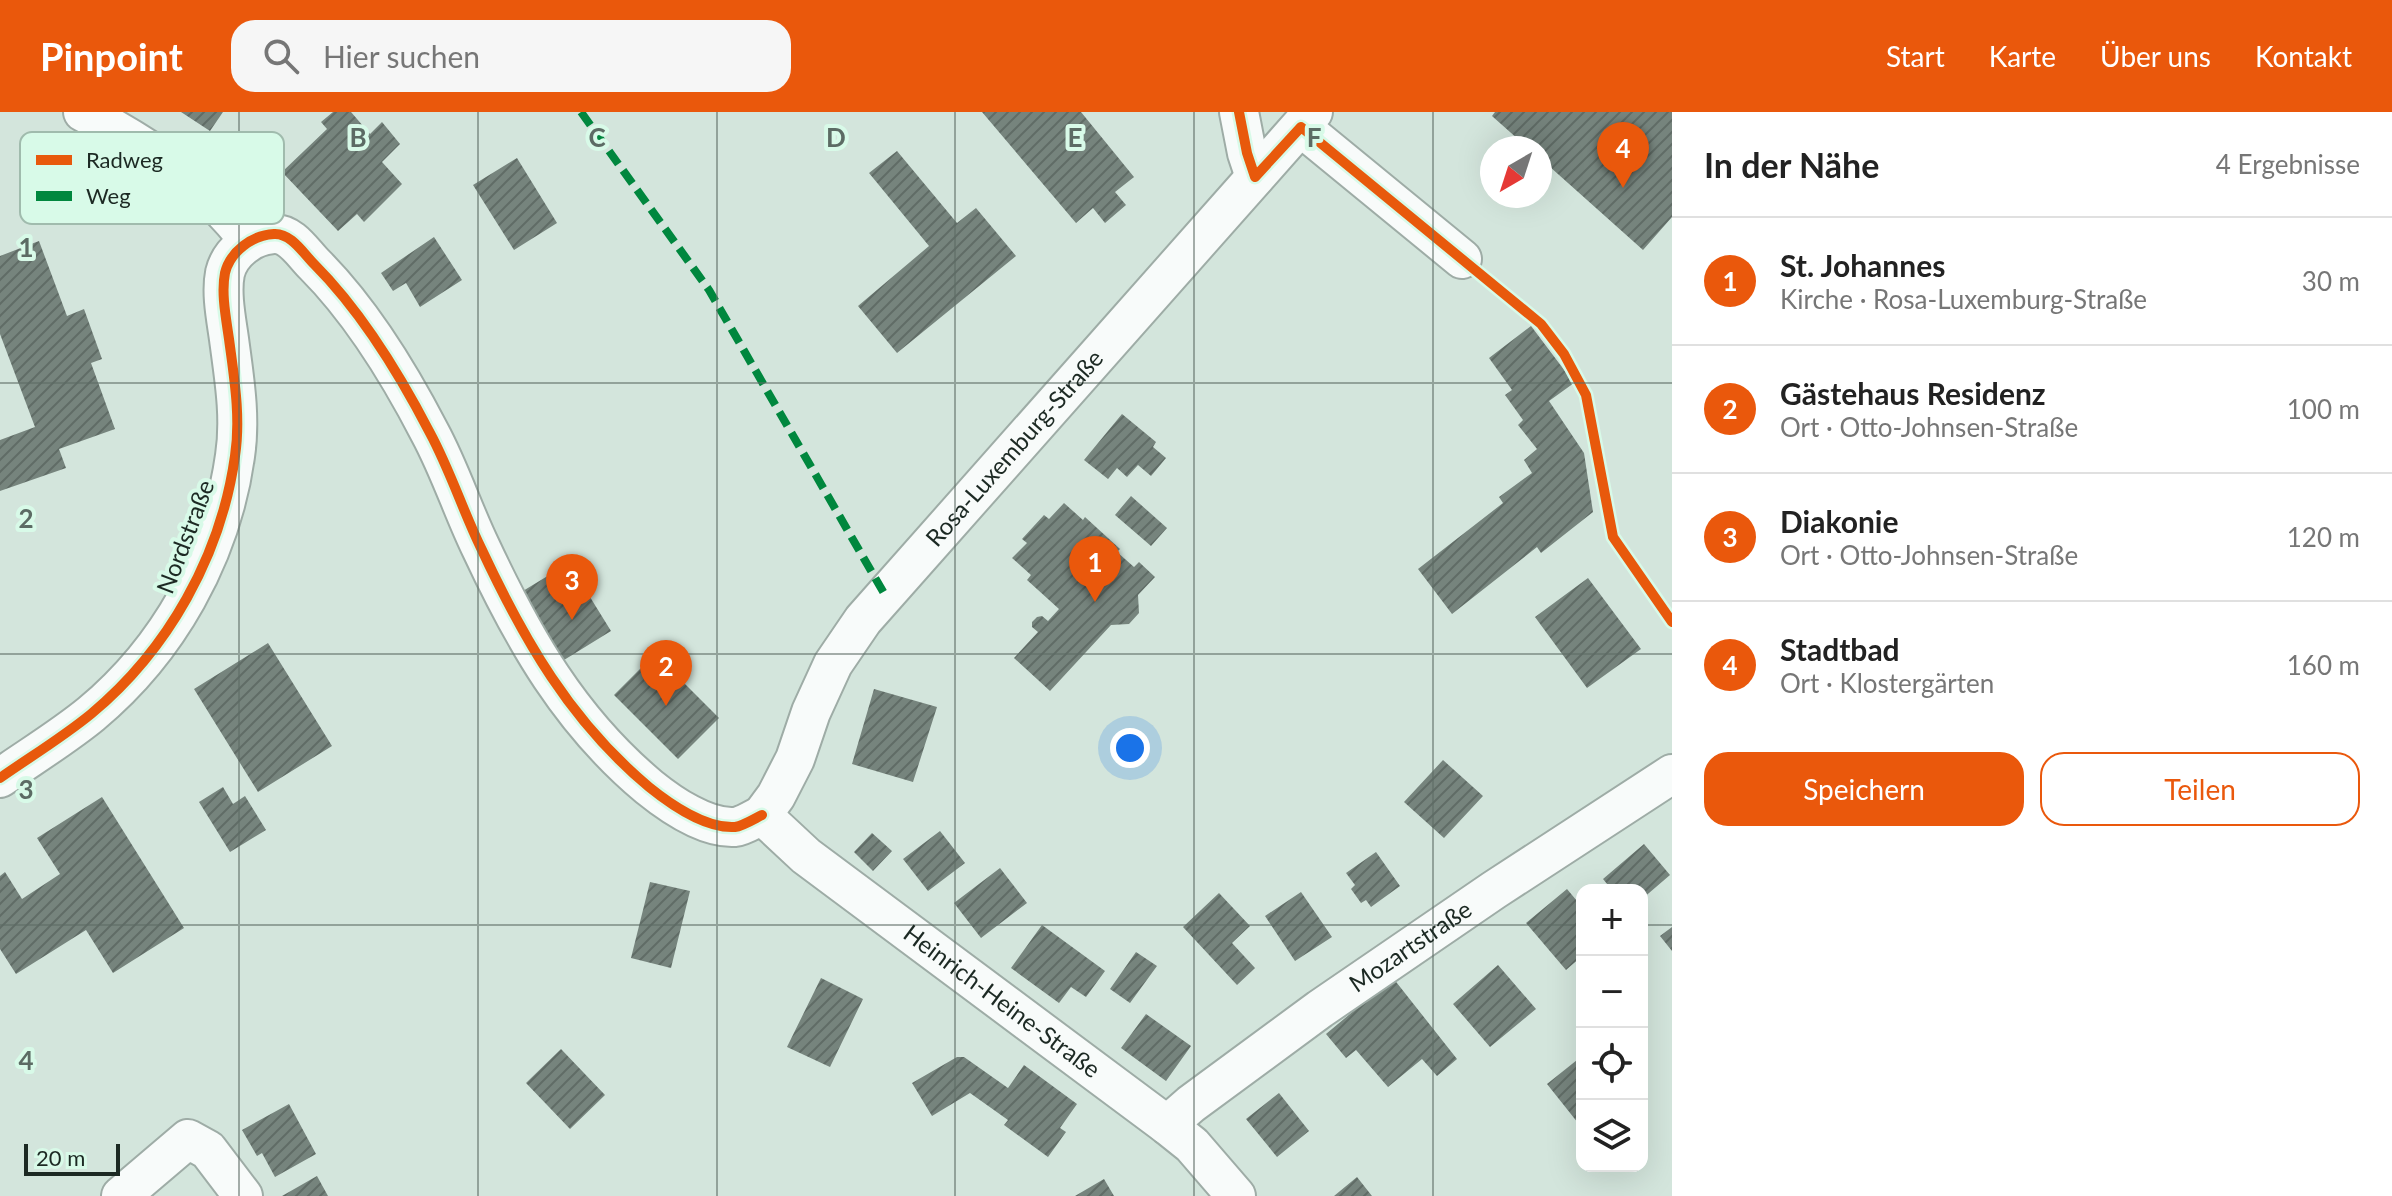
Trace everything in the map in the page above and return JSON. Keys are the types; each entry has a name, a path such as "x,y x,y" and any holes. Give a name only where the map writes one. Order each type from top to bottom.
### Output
{"street":[{"path":"83,112 121,132"},
{"path":"1239,112 1255,177"},
{"path":"1307,119 1462,259"},
{"name":"Rosa-Luxemburg-Straße","path":"762,815 776,796 795,759 811,712 833,664 863,620 1307,119"},
{"path":"236,224 249,241 274,234 286,236 337,287 363,321 431,435 480,547 527,639 548,676 582,721 632,773 663,798 700,820 735,827 762,815"},
{"name":"Nordstraße","path":"0,778 90,715 125,682 159,644 192,591 223,510 236,455 237,398 224,291 225,270 236,251 249,241"},
{"name":"Mozartstraße","path":"1167,1125 1320,1009 1494,890 1669,782"},
{"name":"Heinrich-Heine-Straße","path":"762,815 806,856 1192,1145 1236,1196"},
{"path":"121,1196 188,1139 208,1150 243,1196"}],"building":[{"path":"181,112 223,112 210,131"},
{"path":"333,112 351,112 370,134 382,122 400,144 382,162 402,184 364,222 357,214 338,231 284,174 284,170 327,129 321,122"},
{"path":"982,112 1081,112 1134,177 1115,192 1126,205 1105,223 1093,208 1076,223"},
{"path":"1495,112 1672,112 1672,217 1643,250 1552,169 1552,136 1514,136 1492,116"},
{"path":"897,151 957,223 976,208 1016,256 897,353 858,306 929,246 869,173"},
{"path":"517,158 557,223 514,250 473,185"},
{"path":"434,237 462,280 420,307 406,283 393,291 381,273"},
{"path":"39,241 67,316 84,309 102,359 91,363 115,429 59,449 66,468 0,491 0,440 35,427 0,334 0,256"},
{"path":"1531,326 1574,383 1549,401 1584,453 1593,512 1541,553 1537,547 1452,614 1418,569 1503,503 1499,497 1532,473 1524,460 1537,449 1518,425 1523,420 1505,395 1512,390 1489,358"},
{"path":"1122,414 1156,442 1153,447 1166,458 1151,476 1138,465 1127,477 1117,468 1108,479 1084,460"},
{"path":"1131,496 1167,528 1151,546 1115,515"},
{"path":"1064,503 1083,520 1085,517 1120,549 1117,552 1134,567 1139,562 1155,577 1138,595 1139,613 1129,624 1111,625 1050,691 1014,658 1038,632 1032,627 1032,622 1042,616 1048,621 1059,609 1027,580 1031,575 1012,558 1027,543 1022,539 1044,515 1049,519"},
{"path":"569,563 611,631 564,660 532,607 527,609 518,594"},
{"path":"1588,578 1641,649 1587,688 1535,617"},
{"path":"268,643 332,746 258,792 194,689"},
{"path":"655,654 719,718 678,759 614,695"},
{"path":"874,689 937,707 913,782 852,764"},
{"path":"1443,760 1483,796 1444,838 1404,802"},
{"path":"223,787 233,804 245,796 266,830 230,852 199,802"},
{"path":"102,797 184,928 113,973 86,930 16,974 0,949 0,876 5,872 22,899 60,874 37,838"},
{"path":"940,831 965,863 928,891 903,859"},
{"path":"872,833 892,851 873,871 854,852"},
{"path":"1644,844 1670,875 1648,894 1648,884 1607,884 1603,879"},
{"path":"1376,852 1400,886 1371,907 1366,900 1361,903 1351,889 1355,885 1346,873"},
{"path":"1000,868 1027,903 981,938 954,903"},
{"path":"650,882 690,891 671,968 631,958"},
{"path":"1567,889 1576,900 1576,961 1566,970 1526,923"},
{"path":"1301,892 1332,937 1295,961 1265,916"},
{"path":"1219,893 1250,926 1232,943 1255,968 1237,985 1183,927"},
{"path":"1042,925 1105,971 1086,997 1071,987 1059,1003 1011,968"},
{"path":"1672,927 1672,951 1660,936"},
{"path":"1136,952 1157,966 1130,1003 1110,989"},
{"path":"1498,965 1536,1009 1490,1047 1453,1004"},
{"path":"821,978 863,999 830,1067 787,1047"},
{"path":"1393,978 1457,1059 1437,1076 1422,1059 1388,1087 1356,1050 1346,1058 1326,1034"},
{"path":"1146,1014 1191,1046 1166,1081 1121,1048"},
{"path":"561,1049 605,1095 570,1129 526,1083"},
{"path":"957,1057 964,1057 1008,1088 1024,1065 1077,1104 1060,1128 1066,1132 1048,1157 1004,1125 1008,1120 970,1093 932,1116 912,1083"},
{"path":"1576,1061 1576,1120 1547,1084"},
{"path":"1279,1093 1309,1131 1277,1157 1246,1119"},
{"path":"289,1104 316,1154 275,1177 262,1153 257,1156 242,1130"},
{"path":"317,1176 328,1196 282,1196"},
{"path":"1357,1177 1372,1196 1334,1196"},
{"path":"1104,1179 1114,1196 1075,1196"}],"marked path":[{"path":"581,112 709,290 885,595"}],"cycle path":[{"path":"1239,112 1255,177 1301,127 1541,324 1564,354 1586,395 1613,537 1672,622"},
{"path":"0,778 58,739 119,689 167,631 204,565 228,493 237,441 235,382 224,306 225,273 232,258 243,246 274,234 286,237 301,249 348,302 378,344 406,388 437,447 474,534 514,615 572,707 595,735 649,787 701,820 735,827 762,815"}],"place":[{"name":"Stadtbad","path":"1623,188"},
{"name":"St. Johannes","path":"1095,602"},
{"name":"Diakonie","path":"572,620"},
{"name":"Gästehaus Residenz","path":"666,706"}]}
